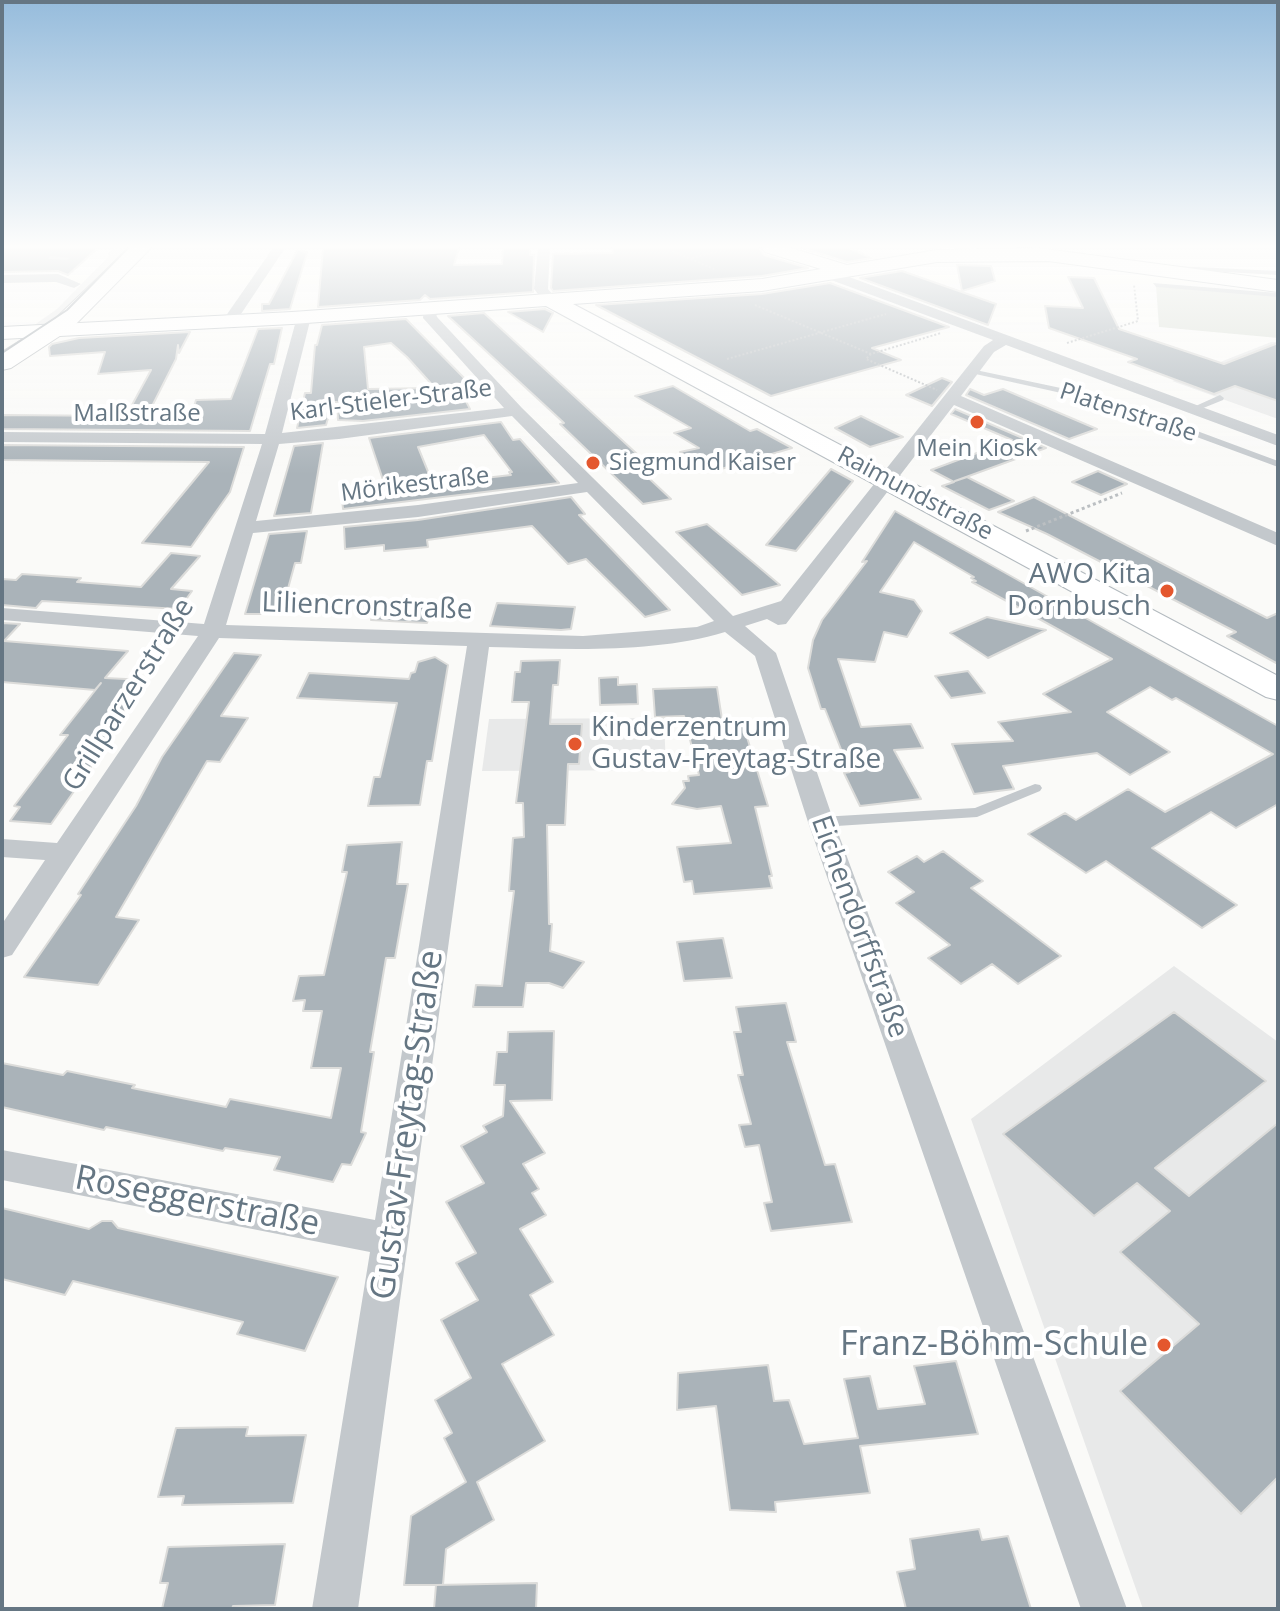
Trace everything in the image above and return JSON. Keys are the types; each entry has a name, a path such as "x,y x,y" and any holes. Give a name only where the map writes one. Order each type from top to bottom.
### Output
{"main road":[{"path":"4,336 26,323"},
{"path":"2,363 62,323"},
{"path":"47,334 188,323"},
{"path":"4,336 217,323"},
{"name":"Raimundstraße","path":"594,323 1278,690"}],"street":[{"name":"Grillparzerstraße","path":"2,947 213,631 272,439 297,323"},
{"path":"435,323 516,411 729,624 765,653 782,614 993,345 1005,340"},
{"name":"Platenstraße","path":"963,323 1278,441"},
{"path":"950,398 1278,540"},
{"name":"Karl-Stieler-Straße","path":"272,439 339,434 516,411"},
{"name":"Malßstraße","path":"2,437 272,439"},
{"name":"Mörikestraße","path":"244,528 478,505 591,486"},
{"name":"Liliencronstraße","path":"2,614 213,631 583,643 699,633 729,624 749,628 782,614"},
{"name":"Gustav-Freytag-Straße","path":"335,1609 479,641"},
{"name":"Eichendorffstraße","path":"765,653 821,822 1104,1609"},
{"path":"2,848 66,853"},
{"name":"Roseggerstraße","path":"2,1165 392,1240"}],"lane":[{"name":"Platenstraße","path":"974,371 1105,400 1278,464"},
{"path":"1193,409 1220,398"},
{"path":"821,822 977,812 1035,788"}],"path":[{"path":"806,323 871,354"},
{"path":"727,359 852,323"},
{"path":"1067,343 1131,323"},
{"path":"943,332 871,354 866,359 950,398"},
{"path":"1017,535 1148,482"}],"shaded area":[{"path":"37,323 50,323 46,327 30,328"},
{"path":"1159,323 1278,323 1278,338 1159,327"},
{"path":"1271,342 1278,342 1278,419 1172,381"},
{"name":"Kinderzentrum Gustav-Freytag-Straße","path":"664,718 666,770 482,771 489,719"},
{"name":"Franz-Böhm-Schule","path":"1174,966 1278,1042 1278,1609 1143,1609 971,1119"}],"building":[{"path":"410,323 471,385 459,388 470,409 363,421 338,420 337,402 333,402 326,425 297,428 305,393 311,393 322,325","holes":["391,343 435,388 368,389 364,347"]},
{"path":"456,323 495,323 649,465 638,468 671,499 643,504 560,424 564,423"},
{"path":"528,323 548,323 543,332"},
{"path":"631,323 939,323 949,327 872,348 901,360 771,396"},
{"path":"1048,323 1116,323 1119,329 1224,364 1278,343 1278,401 1235,386 1214,394 1128,362 1137,359 1049,328"},
{"path":"282,328 274,364 270,364 250,431 2,429 2,415 126,416 151,370 98,374 105,352 50,356 49,347 52,344 79,338 190,332 179,353 178,345 176,359 146,418 190,419 196,400 231,399 258,329"},
{"path":"942,378 952,382 932,406 906,395"},
{"path":"673,386 750,431 757,429 792,448 711,472 680,452 699,448 674,433 691,428 635,396"},
{"path":"970,389 984,395 1003,389 1097,429 1069,439 966,395"},
{"path":"955,409 1046,448 955,481 967,477 1014,501 989,510 942,486 954,482 931,470 1012,440 951,414"},
{"path":"861,416 903,437 870,447 835,428"},
{"path":"501,422 513,440 520,439 559,483 343,509 342,498 373,496 372,490 386,489 369,438","holes":["484,435 512,472 509,472 511,475 433,484 418,447"]},
{"path":"323,443 311,513 274,516 294,446"},
{"path":"2,445 244,447 230,492 191,547 142,543 209,462 2,460"},
{"path":"831,469 853,481 796,551 766,545"},
{"path":"1098,471 1127,484 1101,495 1072,482"},
{"path":"571,497 585,514 579,515 670,610 645,617 586,559 568,564 532,526 427,540 428,547 384,551 384,545 345,549 344,527 418,520"},
{"path":"1034,497 1267,618 1278,613 1278,664 1227,636 1236,632 1047,534 998,512"},
{"path":"895,511 1278,726 1278,804 1236,828 1211,812 1152,848 1237,905 1202,928 1106,861 1086,873 1028,834 1065,813 1076,820 1128,789 1165,812 1273,754 1176,698 1172,700 1150,687 1107,712 1170,752 1130,775 1097,753 1003,766 1014,789 974,794 952,744 1013,741 998,722 1071,712 1043,694 1112,659 972,582 976,581 971,578 974,577 914,542 880,592 914,600 922,611 907,637 884,632 875,662 838,659 861,727 911,724 923,748 894,750 921,799 860,806 844,773 850,772 825,709 821,709 808,668 813,640 822,620 867,561 862,562"},
{"path":"707,524 780,585 742,595 676,532"},
{"path":"307,531 301,563 295,563 281,614 245,614 269,534"},
{"path":"171,553 200,556 171,589 192,591 179,609 42,601 36,608 2,605 2,579 16,580 22,574 81,578 77,582 141,587"},
{"path":"379,602 435,602 427,623 371,620"},
{"path":"497,603 575,607 571,629 490,626"},
{"path":"987,617 1046,630 988,658 950,633"},
{"path":"2,623 20,624 4,641 128,651 105,678 146,680 118,720 124,720 51,824 10,821 20,807 14,806 68,735 60,735 101,683 95,690 2,682"},
{"path":"234,653 261,655 221,716 248,718 220,762 207,761 116,917 139,920 98,985 24,977 81,895 78,894 136,806 162,757"},
{"path":"435,657 448,665 432,761 427,761 420,805 368,806 374,777 380,777 397,703 297,698 309,673 409,679 418,662"},
{"path":"560,660 558,685 553,685 550,724 582,724 579,764 568,764 565,825 547,825 549,924 552,924 550,951 584,962 563,988 549,983 526,983 523,1007 473,1007 476,985 502,986 514,891 509,891 513,838 524,837 523,803 516,803 529,702 512,702 515,672 520,672 521,661"},
{"path":"968,671 985,693 951,698 935,676"},
{"path":"618,677 618,685 637,684 638,704 600,705 599,678"},
{"path":"717,687 723,726 743,724 768,806 755,807 772,876 769,876 772,888 694,894 692,881 684,882 677,847 731,843 721,806 697,809 672,804 685,788 683,781 689,781 688,776 699,775 684,716 655,717 653,689"},
{"path":"402,842 397,884 408,884 395,958 386,958 370,1052 374,1052 361,1132 366,1133 351,1165 342,1164 333,1182 274,1170 280,1157 225,1148 223,1151 106,1127 104,1130 2,1107 2,1063 63,1075 67,1071 226,1107 230,1099 331,1118 341,1068 311,1068 322,1011 303,1011 305,1000 293,1001 299,976 324,975 347,872 342,872 347,845"},
{"path":"943,851 983,881 971,888 1061,956 1018,984 992,964 961,984 928,958 950,945 896,903 914,892 888,872 917,856 924,862"},
{"path":"723,938 732,978 684,981 677,942"},
{"path":"786,1003 796,1042 787,1042 825,1165 835,1164 852,1222 771,1231 764,1203 772,1202 759,1145 745,1147 739,1125 751,1124 738,1075 743,1075 734,1032 741,1032 736,1007"},
{"path":"1174,1012 1266,1081 1155,1168 1189,1196 1278,1123 1278,1477 1241,1514 1120,1391 1199,1324 1120,1252 1170,1211 1137,1183 1094,1216 1003,1134"},
{"path":"554,1031 552,1100 510,1101 545,1153 523,1164 539,1189 532,1193 546,1215 520,1229 553,1282 530,1295 554,1335 502,1364 545,1441 477,1482 494,1520 446,1549 443,1585 404,1585 411,1516 466,1482 444,1438 452,1433 435,1400 471,1378 441,1320 478,1300 456,1263 476,1253 446,1202 484,1183 461,1146 487,1132 483,1126 503,1116 505,1085 494,1085 497,1052 507,1052 508,1032"},
{"path":"2,1208 89,1229 102,1221 112,1221 118,1228 338,1277 305,1351 237,1334 243,1322 73,1281 65,1295 2,1279"},
{"path":"956,1361 978,1434 860,1446 870,1493 775,1502 776,1512 730,1510 716,1406 677,1410 678,1373 768,1365 774,1401 789,1400 804,1444 858,1438 844,1379 870,1376 878,1409 925,1404 914,1366"},
{"path":"248,1427 246,1436 306,1435 293,1503 182,1505 184,1496 158,1497 176,1428"},
{"path":"979,1529 982,1540 1008,1536 1031,1609 906,1609 897,1572 915,1569 910,1539"},
{"path":"285,1544 275,1605 233,1606 232,1609 162,1609 168,1583 160,1583 168,1547"},
{"path":"537,1583 536,1609 434,1609 436,1585"}],"tram line":[{"path":"2,353 47,323"}],"place":[{"name":"Mein Kiosk","path":"977,422"},
{"name":"Siegmund Kaiser","path":"593,463"},
{"name":"AWO Kita Dornbusch","path":"1167,591"},
{"name":"Kinderzentrum Gustav-Freytag-Straße","path":"575,744"},
{"name":"Franz-Böhm-Schule","path":"1164,1345"}]}
